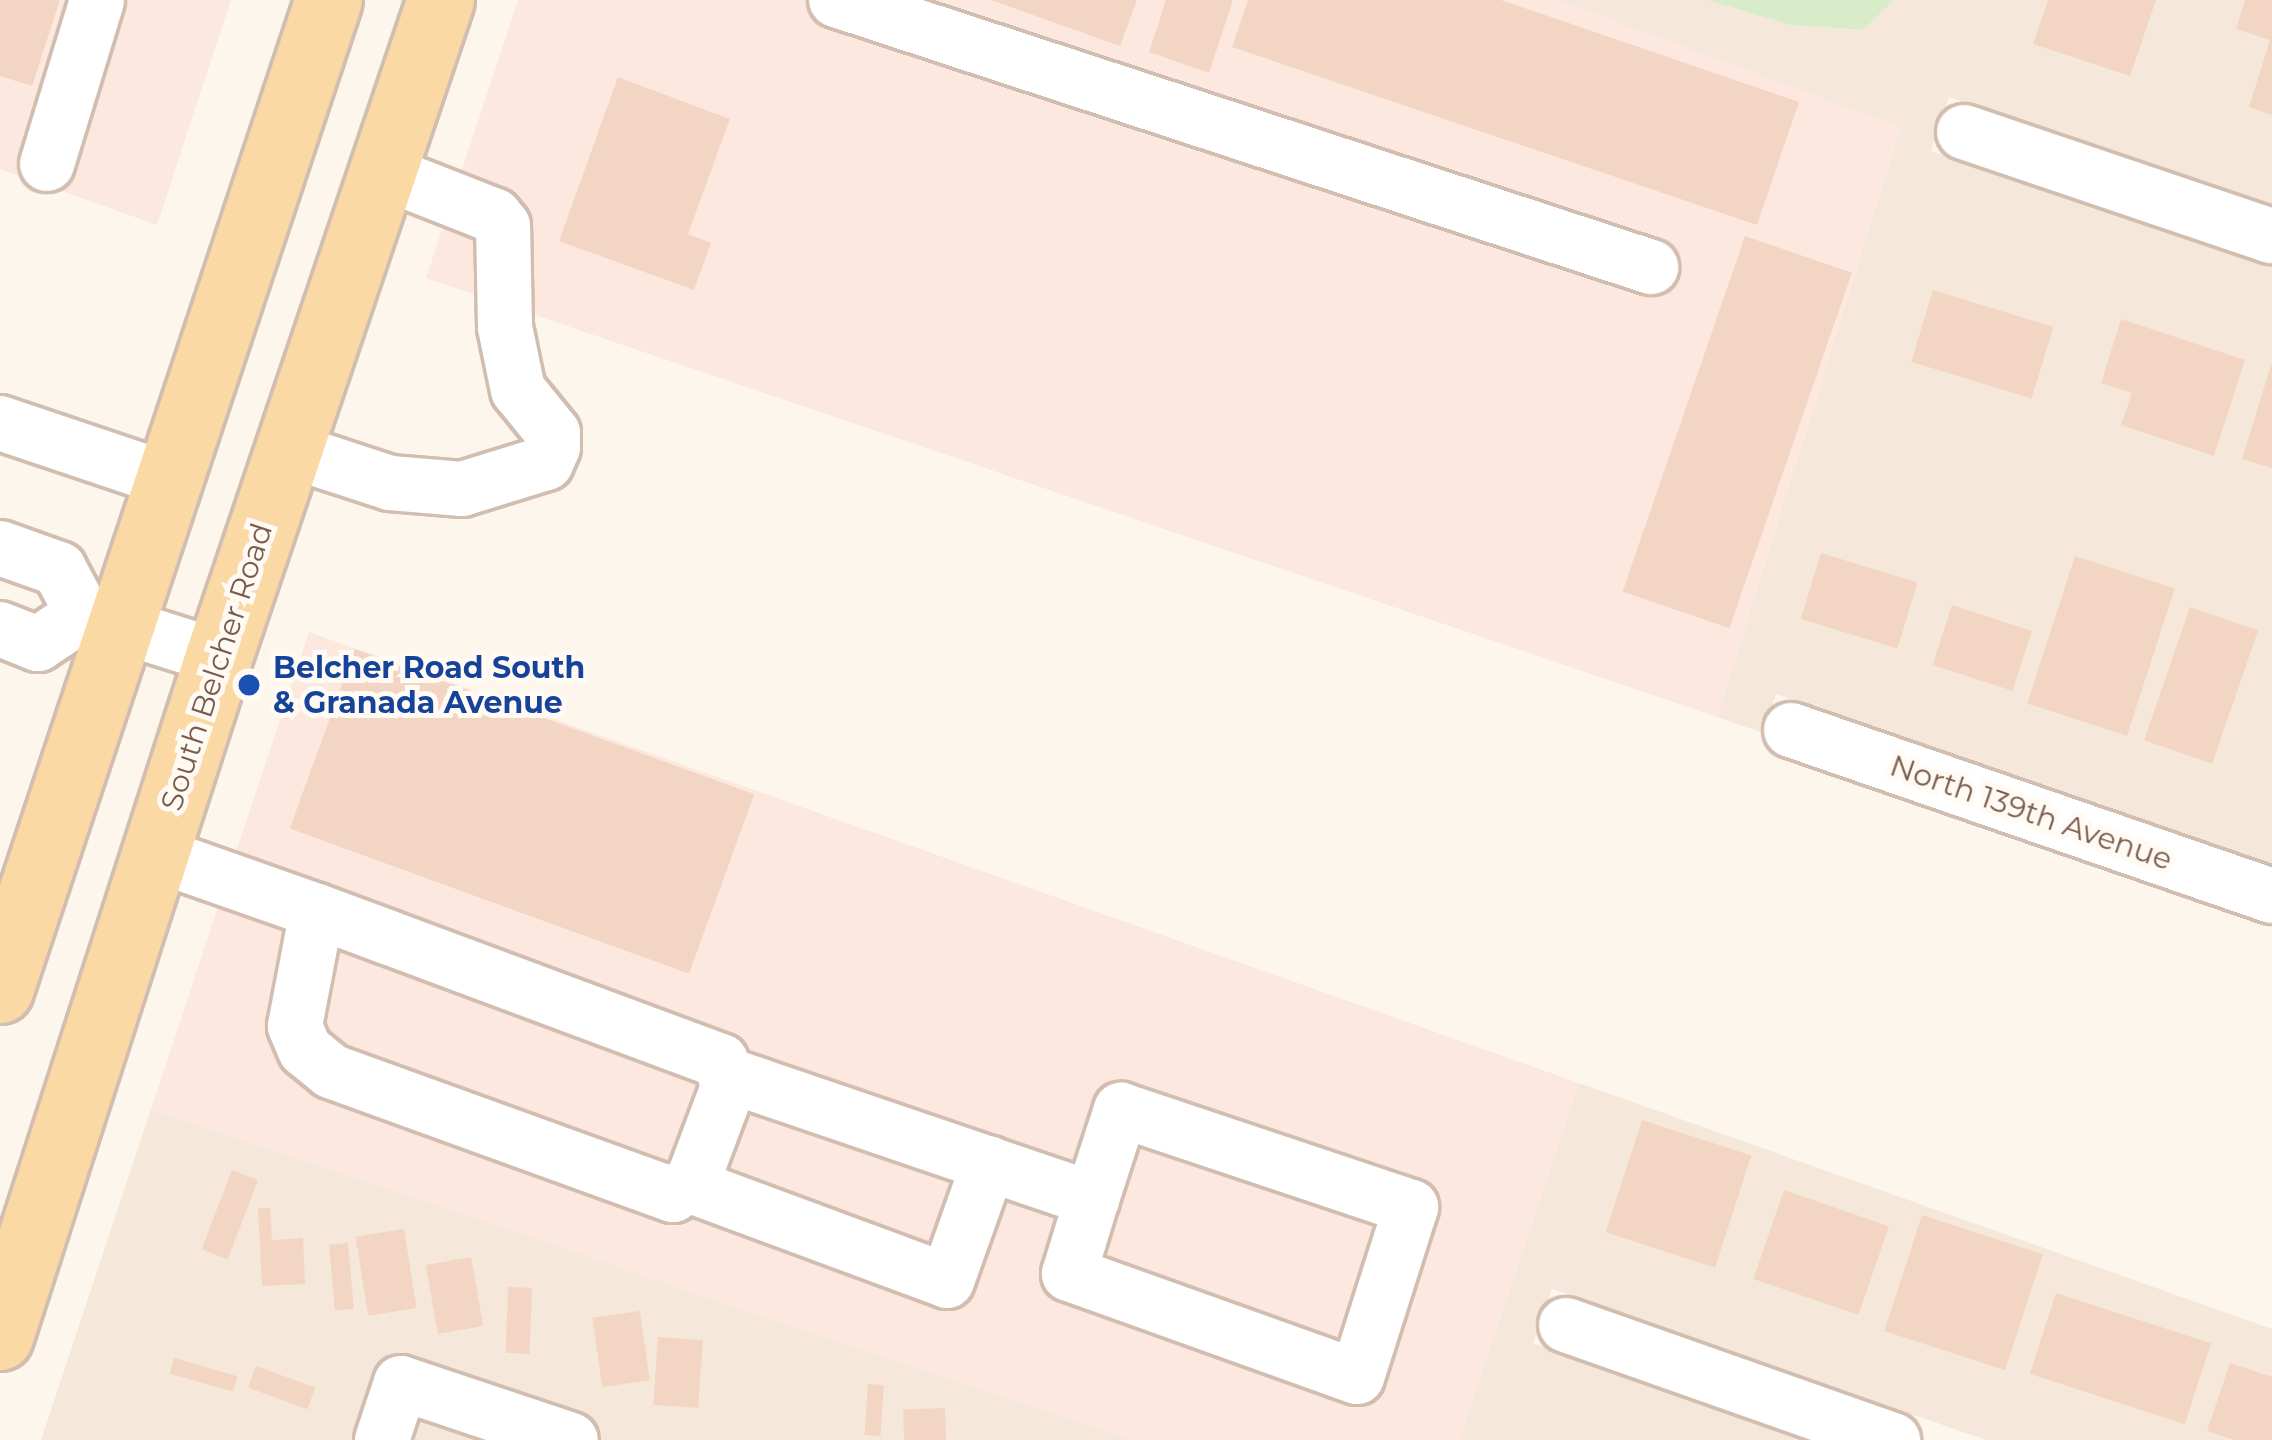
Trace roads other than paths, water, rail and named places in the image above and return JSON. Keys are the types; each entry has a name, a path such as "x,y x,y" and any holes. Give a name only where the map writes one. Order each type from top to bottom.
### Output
{"main road":[{"path":"0,990 18,877 102,620 169,479 329,0"},
{"name":"South Belcher Road","path":"0,1337 219,657 441,0"}],"street":[{"path":"46,164 97,0"},
{"path":"836,0 1652,267"},
{"path":"1964,132 2272,236"},
{"path":"289,450 390,483 462,489 546,463 553,448 553,433 518,390 505,327 503,226 495,216 383,172"},
{"path":"0,423 169,479"},
{"path":"0,548 59,569 102,620 219,657"},
{"path":"0,629 38,644 102,620"},
{"name":"North 139th Avenue","path":"1791,730 2272,896"},
{"path":"155,854 712,1056 728,1075 1092,1199"},
{"path":"317,911 296,1026 305,1050 331,1071 673,1195 688,1185 728,1075"},
{"path":"1121,1110 1411,1207 1357,1376 1069,1274 1092,1199 1121,1110"},
{"path":"688,1185 947,1281 989,1163"},
{"path":"1566,1324 1893,1440"},
{"path":"382,1440 401,1383 571,1440"}],"place":[{"name":"Belcher Road South & Granada Avenue","path":"249,685"}]}
